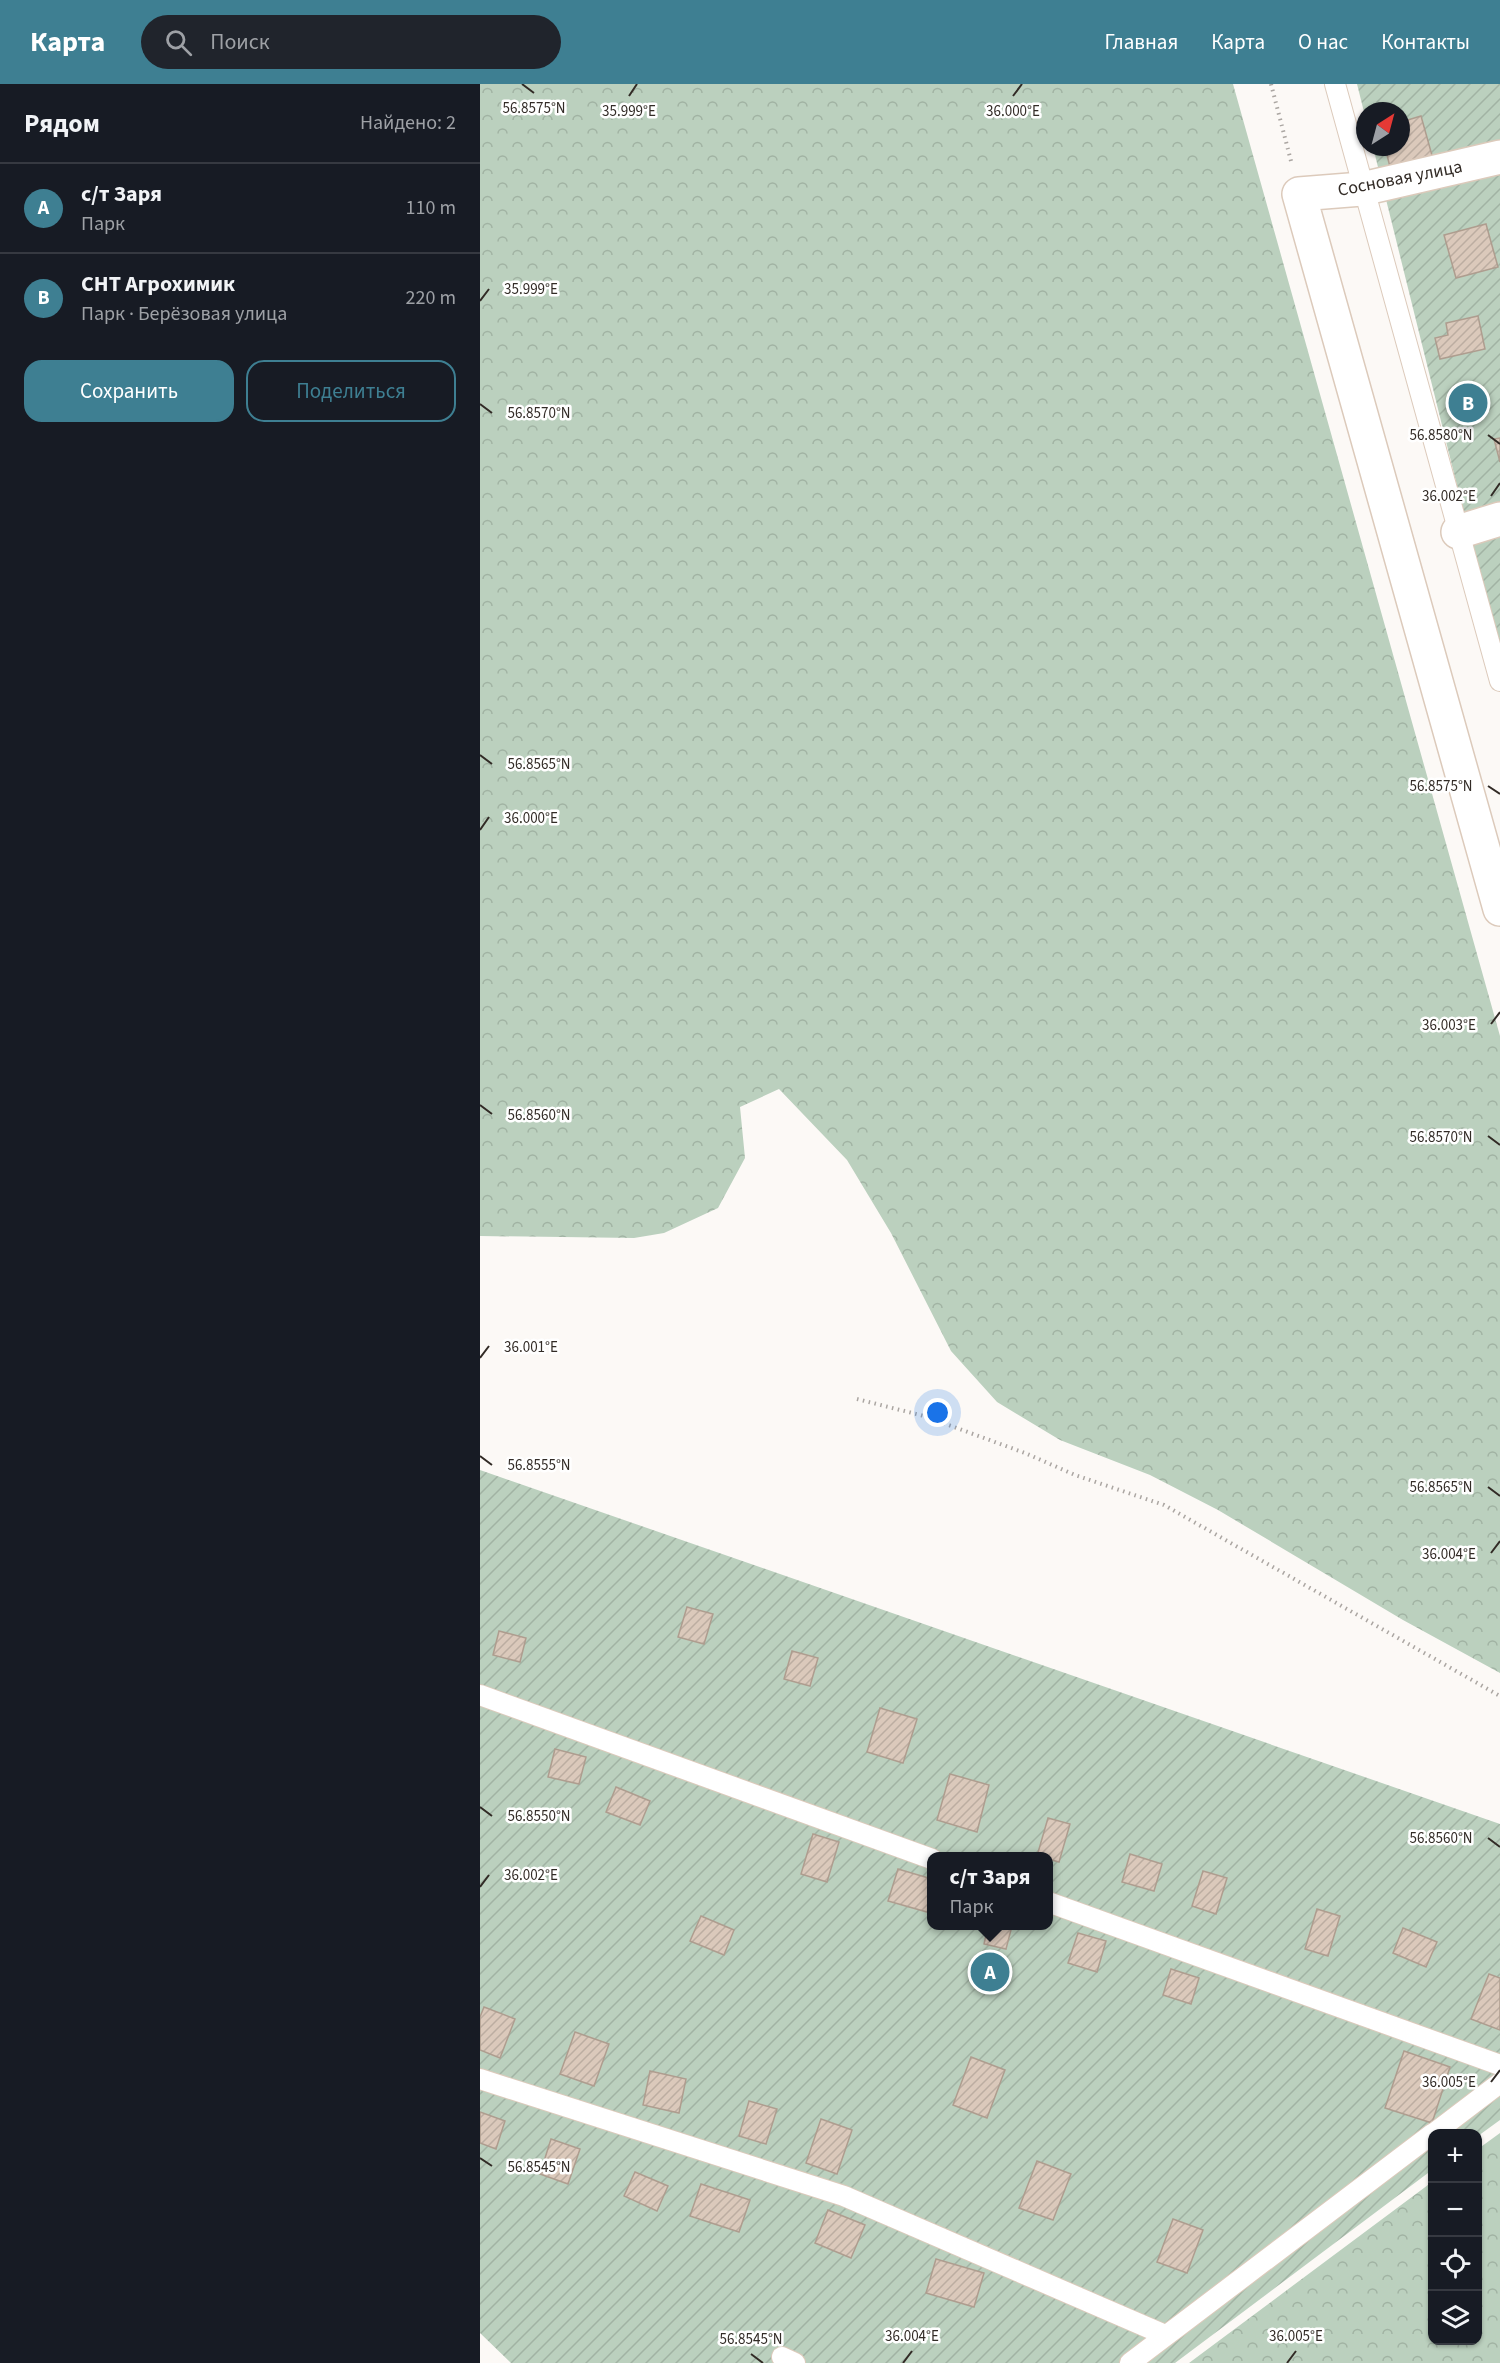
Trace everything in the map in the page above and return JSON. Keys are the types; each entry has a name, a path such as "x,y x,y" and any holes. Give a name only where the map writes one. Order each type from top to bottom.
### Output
{"street":[{"name":"Сосновая улица","path":"1299,194 1362,189 1500,157"},
{"path":"1299,194 1500,909"},
{"path":"1458,532 1500,519"}],"lane":[{"path":"1335,84 1362,189 1500,681"},
{"path":"480,1695 927,1857"},
{"path":"1053,1904 1500,2066"},
{"path":"480,2079 844,2196 1165,2335"},
{"path":"1440,2129 1500,2083"},
{"path":"1130,2363 1428,2138"}],"path":[{"path":"1271,84 1299,194"},
{"path":"857,1399 924,1416 1025,1453 1075,1475 1164,1505 1500,1696"}],"green space":[{"path":"480,84 1233,84 1500,1036 1500,1673 1403,1620 1218,1510 1150,1475 1060,1440 997,1402 951,1351 891,1233 847,1160 779,1089 740,1107 745,1158 718,1208 664,1233 634,1238 480,1236"},
{"path":"1357,84 1500,84 1500,659 1375,156 1410,156 1410,102 1362,102"},
{"path":"480,1470 1500,1824 1500,2120 1482,2133 1482,2129 1428,2129 1428,2173 1175,2363 511,2363 480,2333"},
{"path":"1500,2133 1500,2363 1189,2363 1428,2185 1428,2345 1482,2345 1482,2146"}],"building":[{"path":"1421,116 1433,159 1391,171 1387,156 1410,156 1410,119"},
{"path":"1486,224 1498,267 1456,278 1444,235"},
{"path":"1478,316 1485,349 1440,359 1435,338 1448,335 1446,323"},
{"path":"1500,438 1500,462 1494,439"},
{"path":"687,1607 713,1614 704,1644 678,1637"},
{"path":"499,1631 526,1638 520,1662 493,1655"},
{"path":"792,1651 818,1658 810,1686 784,1679"},
{"path":"880,1708 917,1719 903,1763 867,1752"},
{"path":"555,1749 586,1757 579,1784 548,1777"},
{"path":"950,1774 989,1785 977,1832 937,1820"},
{"path":"616,1787 650,1801 640,1825 606,1812"},
{"path":"1048,1818 1070,1824 1059,1862 1053,1860 1053,1852 1038,1852"},
{"path":"813,1834 839,1842 827,1882 801,1874"},
{"path":"1130,1854 1162,1864 1154,1891 1122,1882"},
{"path":"898,1869 927,1878 927,1912 888,1901"},
{"path":"1203,1871 1227,1878 1216,1914 1192,1906"},
{"path":"1317,1909 1340,1916 1328,1956 1305,1949"},
{"path":"701,1916 734,1930 724,1955 690,1941"},
{"path":"1403,1928 1437,1942 1426,1967 1393,1953"},
{"path":"987,1930 1011,1930 1006,1949 984,1944"},
{"path":"1078,1933 1106,1941 1097,1972 1068,1963"},
{"path":"1171,1969 1199,1978 1191,2004 1163,1995"},
{"path":"1489,1974 1500,1978 1500,2030 1471,2019"},
{"path":"484,2007 515,2019 500,2058 480,2050 480,2017"},
{"path":"575,2032 609,2044 594,2086 560,2074"},
{"path":"1404,2051 1450,2067 1432,2123 1385,2108"},
{"path":"971,2057 1005,2070 987,2118 953,2105"},
{"path":"650,2071 686,2079 679,2113 643,2105"},
{"path":"749,2101 777,2109 766,2144 739,2136"},
{"path":"480,2112 505,2121 496,2149 480,2143"},
{"path":"821,2119 852,2130 837,2174 806,2163"},
{"path":"551,2139 580,2149 568,2184 540,2174"},
{"path":"1037,2161 1071,2174 1053,2220 1019,2208"},
{"path":"635,2172 668,2186 657,2211 624,2196"},
{"path":"701,2184 750,2200 739,2232 690,2216"},
{"path":"828,2210 865,2225 851,2258 815,2243"},
{"path":"1173,2219 1203,2230 1187,2273 1157,2262"},
{"path":"936,2259 984,2273 974,2307 926,2293"}],"place":[{"name":"СНТ Агрохимик","path":"1468,403"},
{"name":"с/т Заря","path":"990,1972"}]}
